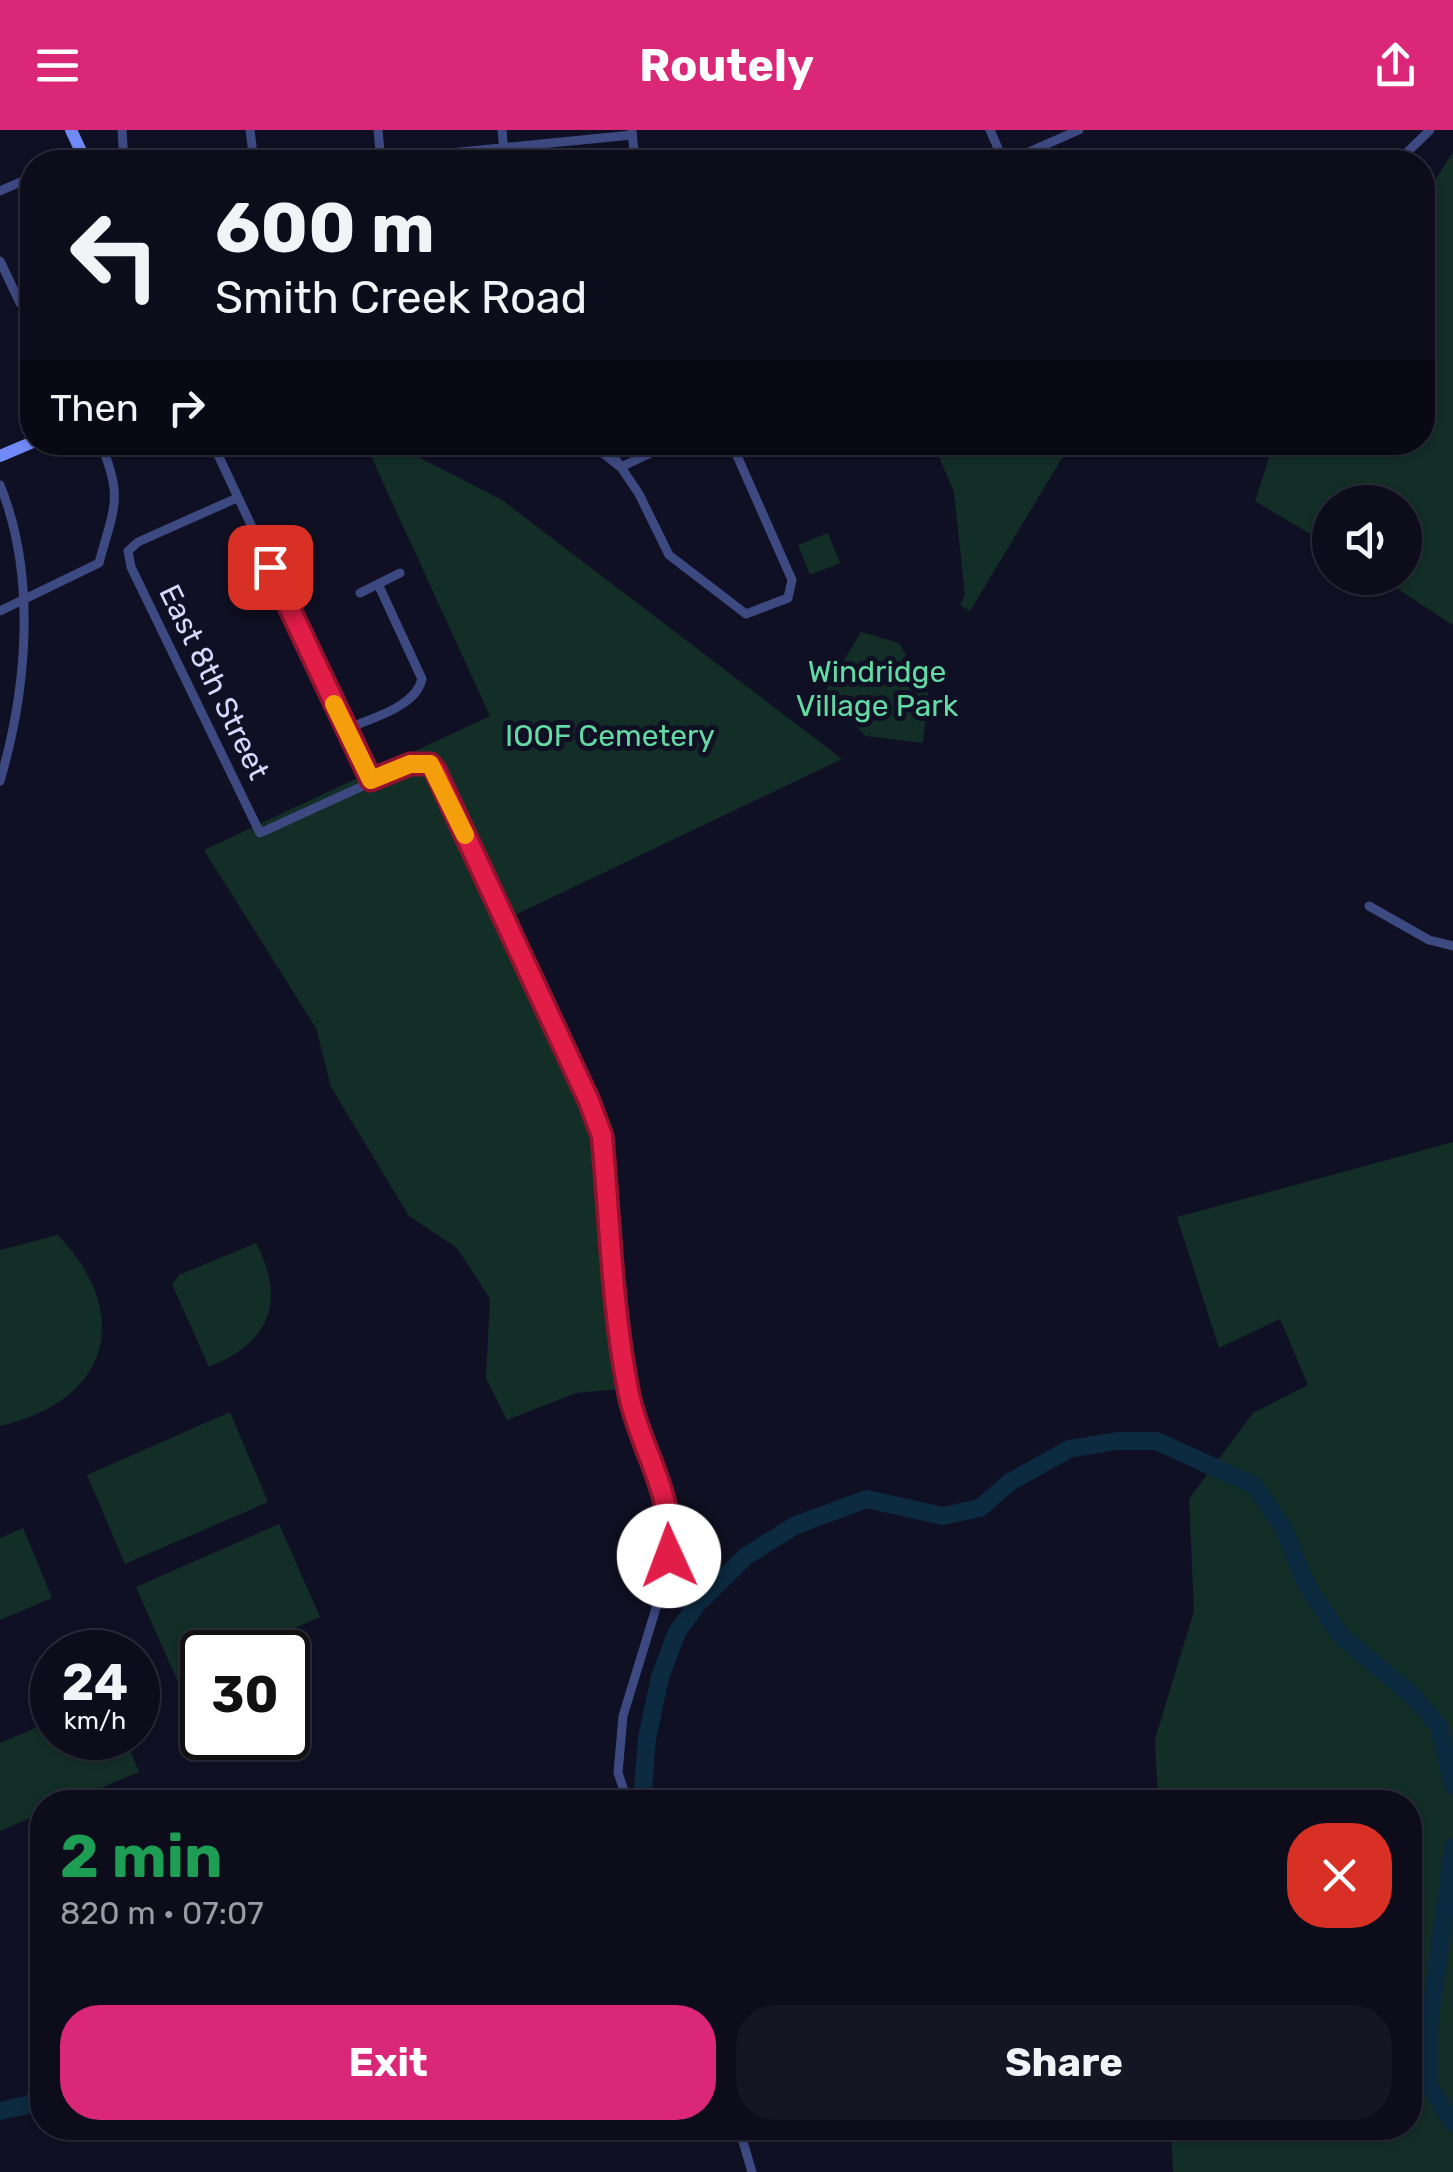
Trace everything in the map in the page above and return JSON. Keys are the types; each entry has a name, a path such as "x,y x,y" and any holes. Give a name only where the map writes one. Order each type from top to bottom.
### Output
{"street":[{"path":"502,130 504,148"},
{"path":"1033,150 1079,130"},
{"path":"1410,150 1430,130"},
{"path":"486,150 632,133"},
{"path":"0,261 20,294"},
{"path":"0,611 99,563 117,494 116,479 106,455"},
{"path":"218,455 371,780 417,762 430,764 435,770 602,1136 630,1399 662,1483 671,1528 668,1569 623,1716 618,1774 624,1790"},
{"path":"606,455 621,468"},
{"path":"612,455 678,566 738,612 757,612 788,598 792,580 738,455"},
{"path":"621,468 648,455"},
{"path":"0,485 11,515 24,600 16,713 0,781"},
{"name":"East 8th Street","path":"238,498 138,542 128,551 130,567 260,833 371,780"},
{"path":"360,594 400,573"},
{"path":"346,729 407,701 419,691 422,679 378,584"},
{"path":"1369,906 1429,940 1453,946"},
{"path":"742,2140 752,2172"}],"green space":[{"path":"1453,152 1453,625 1407,595 1422,595 1422,485 1312,485 1312,535 1255,501 1270,455 1435,455 1435,180"},
{"name":"IOOF Cemetery","path":"370,455 414,455 502,500 842,759 498,923 590,1120 620,1389 576,1393 507,1420 486,1378 490,1299 457,1248 409,1216 331,1087 316,1028 204,850 490,716"},
{"path":"938,455 1064,455 970,611 960,605 965,595 954,492"},
{"name":"Windridge Village Park","path":"828,533 840,563 810,575 798,545"},
{"name":"Windridge Village Park","path":"861,632 899,643 928,694 923,743 866,736 823,695"},
{"path":"1453,1142 1453,2172 1173,2172 1172,2140 1422,2140 1422,1790 1157,1790 1155,1739 1194,1611 1189,1499 1253,1413 1308,1385 1280,1319 1219,1348 1177,1217"},
{"path":"58,1235 82,1265 97,1296 102,1325 98,1352 86,1376 65,1397 37,1414 0,1426 0,1250"},
{"path":"256,1243 270,1284 267,1318 246,1346 209,1367 172,1284 179,1275"},
{"path":"230,1412 268,1502 125,1564 87,1475"},
{"path":"279,1524 320,1617 290,1630 180,1630 177,1680 160,1641 160,1630 155,1630 136,1587"},
{"path":"23,1528 52,1598 0,1620 0,1538"},
{"path":"30,1730 30,1760 134,1760 139,1772 96,1790 30,1790 30,1818 0,1831 0,1743"}],"waterway":[{"path":"643,1790 647,1738 660,1677 677,1632 698,1603 746,1556 796,1525 867,1499 943,1516 980,1508 1010,1482 1069,1449 1116,1441 1156,1441 1254,1485 1283,1527 1307,1586 1341,1636 1414,1697 1439,1727 1453,1785"},
{"path":"1453,1847 1428,2034 1428,2084 1453,2123"},
{"path":"0,2111 30,2104"}],"slow traffic":[{"path":"334,704 371,780 410,764 430,764 465,835"}],"route":[{"path":"270,567 371,780 417,762 430,764 435,770 589,1101 602,1136 622,1354 638,1425 662,1483 671,1528 669,1556"}]}
